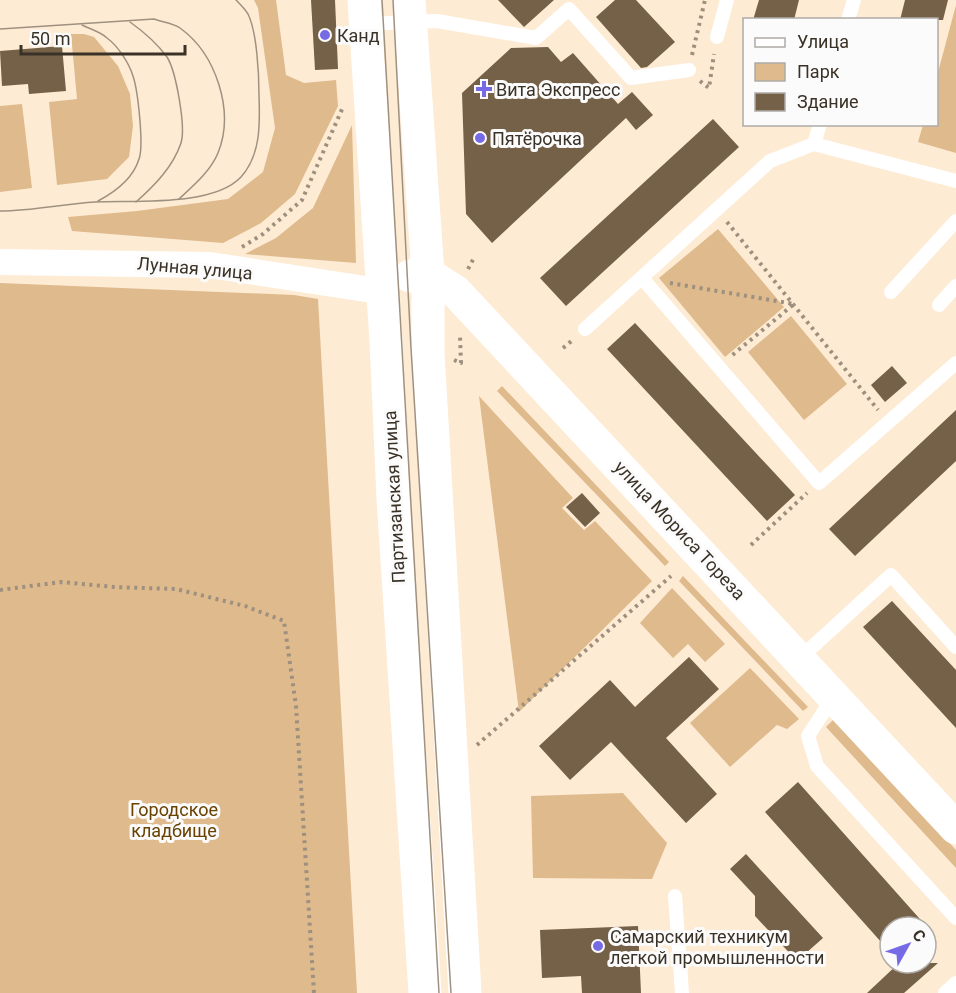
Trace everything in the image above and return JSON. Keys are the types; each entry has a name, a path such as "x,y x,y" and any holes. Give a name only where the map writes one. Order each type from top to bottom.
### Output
{"street":[{"path":"409,11 428,274 428,352 465,993"},
{"name":"Партизанская улица","path":"365,12 424,993"},
{"name":"Лунная улица","path":"0,262 210,265 372,290 382,278"},
{"path":"382,278 428,274"},
{"name":"улица Мориса Тореза","path":"428,274 456,292 956,828"}],"lane":[{"path":"717,37 727,0"},
{"path":"849,18 854,0"},
{"path":"365,12 409,11 436,21 536,38 569,9 631,78 689,70"},
{"path":"814,144 819,126"},
{"path":"585,330 770,161 814,144 956,181"},
{"path":"891,292 956,221"},
{"path":"642,278 819,483 956,363"},
{"path":"939,305 956,286"},
{"path":"799,659 891,575 956,647"},
{"path":"834,696 808,736 817,766 956,918"},
{"path":"675,896 682,993"},
{"path":"945,993 956,983"}],"path":[{"path":"705,0 689,70 709,88 717,37"},
{"path":"210,265 263,234 302,200 343,105"},
{"path":"717,210 888,422"},
{"path":"642,278 794,304"},
{"path":"719,366 794,304"},
{"path":"752,545 819,483"},
{"path":"476,747 671,576"},
{"path":"0,590 61,582 176,589 245,606 284,621 296,706 314,993"}],"green space":[{"path":"254,0 276,0 286,75 304,83 336,80 338,106 295,194 261,223 223,243 72,231 68,217 228,199 263,172 275,128 258,8"},
{"path":"956,5 956,153 918,142 923,126 938,126 938,72"},
{"path":"71,34 94,37 118,66 130,94 133,126 129,157 107,179 57,185 49,102 77,99"},
{"path":"22,104 32,188 0,192 0,106"},
{"path":"352,125 356,263 245,254 276,238 313,208"},
{"path":"718,229 784,307 725,357 659,278"},
{"name":"Городское кладбище","path":"0,283 294,295 318,299 357,993 0,993"},
{"path":"791,316 847,384 804,420 748,352"},
{"path":"502,386 669,562 665,566 497,391"},
{"path":"479,396 573,498 562,508 584,530 595,521 652,581 519,712"},
{"path":"683,576 808,707 803,711 679,581"},
{"path":"672,588 725,644 705,662 688,644 673,658 640,623"},
{"path":"750,668 799,719 787,729 777,725 730,767 690,723"},
{"path":"835,718 956,850 956,868 826,727"},
{"path":"623,793 667,843 652,879 533,878 531,796"}],"building":[{"name":"Канд","path":"311,0 335,0 338,69 315,70"},
{"path":"498,0 554,0 524,27"},
{"path":"615,0 636,0 675,42 647,67 641,68 596,17"},
{"path":"759,0 799,0 794,18 754,18"},
{"path":"905,0 948,0 943,20 900,18"},
{"path":"62,46 66,91 29,94 28,84 2,86 0,51"},
{"path":"548,47 561,62 573,53 618,104 632,92 653,115 636,130 626,118 492,243 466,214 462,93 511,48"},
{"path":"713,119 739,147 566,306 540,278"},
{"path":"635,323 795,495 767,521 607,349"},
{"path":"892,366 907,383 885,402 871,385"},
{"path":"956,410 956,461 855,556 829,529"},
{"path":"582,493 600,513 585,527 566,507"},
{"path":"892,601 956,670 956,728 863,627"},
{"path":"689,657 719,689 666,738 717,794 686,823 611,742 570,780 539,746 610,680 635,707"},
{"path":"798,782 916,915 878,915 878,939 765,812"},
{"path":"746,854 823,938 797,961 755,916 755,896 730,869"},
{"path":"638,926 641,993 582,993 581,976 542,978 540,930"},
{"path":"886,975 924,975 904,993 867,993"}],"tram line":[{"path":"0,211 95,202 193,198 228,187 241,177 248,168 256,149 259,87 254,31 247,12 236,0"},
{"path":"382,0 439,993"},
{"path":"393,0 411,348 451,993"},
{"path":"0,29 154,19 177,26 193,39 204,53 219,84 223,102 223,137 215,160 201,178 179,199"},
{"path":"130,22 150,38 167,57 177,86 182,125 178,152 156,183 136,202"},
{"path":"82,25 105,36 126,60 135,83 140,118 141,143 136,166 123,184 98,201"}],"place":[{"name":"Канд","path":"325,35"},
{"name":"Вита Экспресс","path":"484,89"},
{"name":"Пятёрочка","path":"480,138"},
{"name":"Самарский техникум легкой промышленности","path":"598,946"}]}
